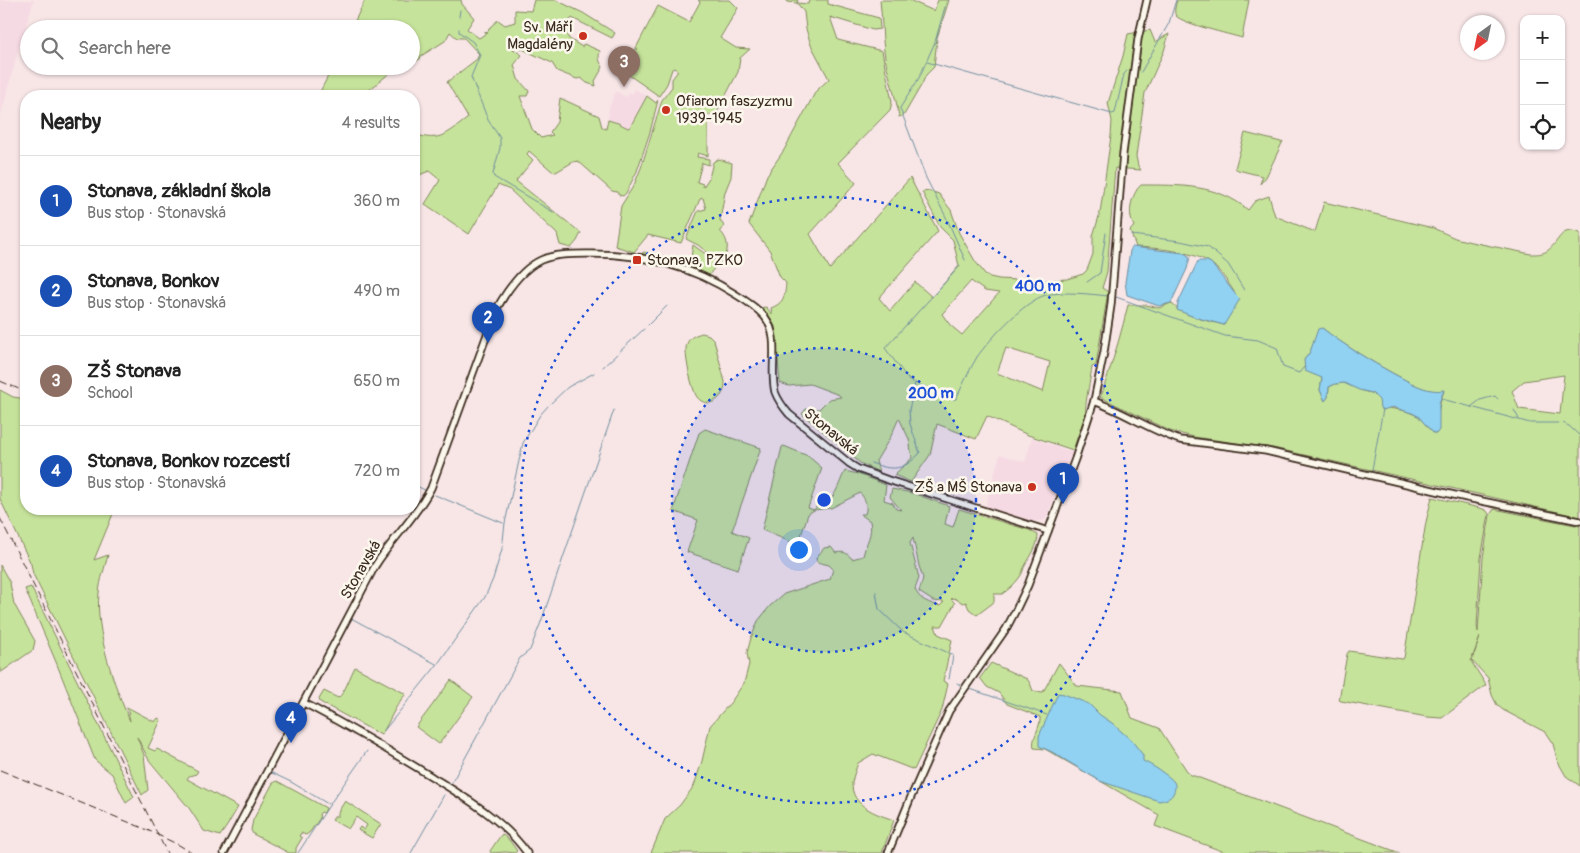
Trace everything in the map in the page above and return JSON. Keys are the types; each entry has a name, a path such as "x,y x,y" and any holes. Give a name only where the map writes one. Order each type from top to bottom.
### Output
{"street":[{"path":"888,853 949,711 1006,629 1028,585 1094,401 1112,305 1123,153 1138,39 1147,0"},
{"name":"Stonavská","path":"420,506 431,488 493,316 505,294 529,269 540,261 556,256 573,254 609,254 658,261 684,268 709,278 746,301 764,316 771,328 774,342 775,387 778,398 786,411 850,464 858,469 888,480 1048,531"},
{"path":"1094,401 1180,440 1266,451 1467,498 1580,520"},
{"name":"Stonavská","path":"224,853 375,566 385,549 413,515"},
{"path":"304,703 381,745 447,787 502,824 527,853"}],"shaded area":[{"path":"0,0 34,0 28,20 20,20 20,45 0,119"},
{"path":"635,89 647,96 630,127 628,128 608,120 609,107 616,91 626,97 630,92 632,94"},
{"path":"1032,438 1072,452 1046,519 1042,521 1028,521 985,508 1000,454 1025,462"}],"green space":[{"path":"365,0 461,0 462,4 474,18 467,29 479,38 485,34 485,31 487,33 490,27 498,20 505,25 515,22 515,10 531,11 534,0 556,0 583,13 615,33 612,38 572,18 568,22 568,38 582,47 584,44 600,51 599,59 603,67 595,81 596,86 587,83 581,78 577,79 557,71 552,63 518,47 513,49 522,55 514,65 518,79 529,91 527,96 520,96 532,129 541,138 553,135 550,132 557,122 560,98 599,116 602,127 606,129 608,120 628,128 630,127 647,96 656,103 658,100 637,171 626,193 623,196 612,191 578,161 556,172 552,171 529,151 527,154 533,160 516,181 581,233 577,241 571,248 560,245 557,234 510,190 498,185 469,234 425,204 440,180 429,171 420,175 420,136 437,137 443,135 468,118 447,82 477,59 479,54 464,38 457,38 450,32 445,41 421,56 420,59 420,20 355,20"},
{"path":"698,0 730,0 738,8 720,38 736,48 750,49 740,58 738,72 716,114 705,115 700,112 700,118 708,122 708,156 698,153 697,157 709,159 709,165 702,163 697,182 703,184 703,187 709,178 713,162 718,159 732,163 731,177 725,192 720,220 724,226 720,231 727,243 726,255 721,263 698,245 686,239 698,211 706,209 703,198 700,199 681,243 648,235 634,252 615,246 621,206 634,185 662,100 672,87 672,79 678,71 674,68 672,69 667,84 659,96 624,70 635,49 638,49 636,48 658,6 689,22 700,2"},
{"path":"788,0 798,0 797,3 787,2"},
{"path":"809,0 828,0 828,4 879,18 880,29 873,30 830,17 838,40 882,51 892,102 890,110 838,163 856,183 810,234 830,269 910,178 938,231 879,298 890,311 915,282 932,297 959,266 953,240 940,227 922,192 930,191 939,194 951,210 959,233 975,261 985,274 990,277 1034,281 1067,279 1083,274 1087,270 1093,254 1093,236 1100,213 1111,136 1112,121 1108,103 1128,34 1150,30 1155,42 1169,34 1164,51 1145,93 1136,156 1141,170 1115,168 1107,272 1102,288 1108,292 1096,365 1092,367 1086,413 1073,450 1028,435 987,416 976,439 937,424 930,455 911,482 894,475 912,458 909,439 899,418 876,461 879,472 860,463 802,414 806,409 819,409 829,399 841,397 839,395 810,384 789,386 780,383 775,326 760,308 766,307 772,314 771,308 779,304 783,298 786,283 780,277 770,251 749,224 767,175 784,150 816,91 829,79 811,45 806,29 804,12 797,3 808,4","holes":["971,281 985,291 999,293 962,335 950,325 942,314","1006,348 1050,362 1043,392 997,373"]},
{"path":"880,0 909,0 934,11 938,0 949,0 937,38 934,67 926,75 904,115 899,117 884,51"},
{"path":"1177,0 1249,0 1242,38 1181,19 1176,16 1175,12"},
{"path":"328,75 387,75 369,90 321,90"},
{"path":"1245,133 1283,141 1266,177 1260,184 1262,176 1235,168"},
{"path":"1141,185 1170,185 1198,188 1224,195 1248,210 1255,201 1269,196 1275,216 1315,232 1324,202 1433,228 1455,238 1531,254 1547,251 1568,231 1580,233 1580,517 1273,448 1194,437 1170,431 1100,397 1116,351 1128,305 1146,305 1159,308 1171,303 1188,315 1224,325 1236,295 1216,268 1202,258 1174,251 1136,247 1130,231 1134,226 1131,216 1131,205","holes":["1322,328 1339,341 1412,383 1424,389 1444,391 1439,407 1436,434 1418,416 1406,411 1389,408 1372,393 1344,383 1329,387 1328,397 1325,401 1320,390 1322,378 1304,360","1564,375 1560,414 1519,409 1512,391 1524,381"]},
{"path":"693,245 718,263 709,275 676,262 641,254 644,252 690,263"},
{"path":"702,333 709,335 714,340 725,382 723,393 716,401 711,403 701,401 697,397 687,362 686,348 689,340"},
{"path":"0,390 13,397 20,398 20,515 113,515 94,560 108,555 100,583 99,608 103,641 112,675 130,721 127,707 155,722 158,718 161,720 148,748 155,751 157,749 198,771 187,779 238,807 220,836 204,831 189,808 149,760 137,737 144,755 148,790 142,795 33,574 31,564 0,499"},
{"path":"705,429 761,448 732,531 749,538 738,569 687,552 698,520 673,511 699,433"},
{"path":"784,446 808,456 822,468 808,508 814,510 808,514 798,545 762,530 782,447"},
{"path":"845,471 886,485 884,500 893,503 896,509 901,510 890,497 892,489 912,493 949,506 945,524 953,527 959,509 1029,530 1038,535 1038,539 1020,576 1002,594 994,594 994,602 977,615 969,609 966,602 963,603 954,598 951,599 955,603 942,626 935,626 938,634 952,640 943,681 948,684 942,710 914,770 873,754 858,763 852,783 856,798 866,808 894,820 882,853 651,853 665,819 680,805 694,786 710,726 731,702 744,683 749,664 747,653 758,621 770,606 784,594 830,579 833,569 829,565 817,562 816,558 824,548 831,547 836,553 846,553 852,559 863,556 871,526 870,521 860,514 865,514 866,511 866,502 863,497 860,493 831,508 814,510 817,506 828,502 832,497","holes":["913,538 923,578 919,592 933,601 944,602 940,606 922,598 915,589 919,578 910,543"]},
{"path":"1432,497 1480,508 1486,510 1489,514 1481,558 1478,632 1483,558 1490,515 1494,509 1580,526 1580,786 1566,776 1558,762 1553,744 1545,732 1497,705 1492,695 1488,678 1472,661 1480,637 1471,661 1486,685 1442,718 1427,717 1339,700 1349,651 1404,658 1426,522"},
{"path":"0,565 10,583 14,604 35,641 33,650 0,673"},
{"path":"31,587 134,797 126,803 112,774 95,760 25,589"},
{"path":"991,663 1027,679 1033,691 1043,692 1059,663 1077,686 1122,691 1132,718 1159,728 1189,774 1400,853 1227,853 1155,826 1159,815 1045,749 1034,748 1033,744 1040,717 1007,704 999,693 987,687 980,678"},
{"path":"355,667 406,694 398,704 381,735 320,702 319,699 324,691 338,698 341,696"},
{"path":"451,680 473,697 439,744 416,727"},
{"path":"277,781 326,808 324,813 321,812 319,814 320,818 310,832 306,835 301,833 299,836 302,838 296,848 296,853 289,853 253,834 251,830 253,820 273,783"},
{"path":"345,801 381,824 372,838 358,830 360,827 364,830 367,825 356,817 348,829 332,820 335,816 338,816 338,812"},
{"path":"502,834 517,851 515,853 491,853 490,851"}],"water":[{"path":"1132,247 1184,253 1190,257 1187,269 1171,303 1159,306 1127,295 1125,282"},
{"path":"1198,261 1211,263 1240,299 1224,325 1177,310 1178,303"},
{"path":"1322,328 1339,341 1406,380 1431,390 1444,390 1439,403 1439,430 1436,434 1418,416 1392,407 1383,410 1380,408 1379,400 1372,393 1359,390 1344,383 1329,387 1328,397 1325,401 1320,390 1322,378 1305,371 1304,360 1310,352 1318,329"},
{"path":"1058,693 1089,704 1132,741 1143,755 1143,761 1172,779 1175,788 1172,796 1159,801 1100,781 1039,746 1039,736"}],"waterway":[{"path":"947,0 935,42 919,78 900,108 926,178 965,260"},
{"path":"1141,72 1169,23 1176,0"},
{"path":"459,17 460,10"},
{"path":"459,29 459,32 473,42 480,55 471,77 488,120 500,138 500,148 493,174 494,177 553,212"},
{"path":"927,62 1112,114 1115,113 1124,74 1127,71"},
{"path":"1087,282 1100,273 1106,233"},
{"path":"1131,235 1180,241 1208,247 1228,264 1244,290"},
{"path":"913,382 908,379 885,348 960,266"},
{"path":"871,463 897,468 908,463 920,453 910,424 909,410 915,383 951,399 956,399 977,357 999,331 1028,304 1037,298 1060,293 1108,296"},
{"path":"1116,297 1225,336 1258,340 1277,348 1283,367 1299,373 1304,367"},
{"path":"648,325 667,306"},
{"path":"603,367 644,329"},
{"path":"551,403 568,387 594,373"},
{"path":"1471,407 1480,400 1495,396 1498,399"},
{"path":"1442,399 1530,423 1558,423"},
{"path":"382,733 437,665 485,597 493,579 502,549 505,523 523,443 540,415 548,406"},
{"path":"1372,470 1383,409"},
{"path":"452,782 520,658 530,650 614,410"},
{"path":"1514,410 1519,419"},
{"path":"1563,423 1580,436"},
{"path":"420,488 425,490"},
{"path":"435,495 503,523"},
{"path":"876,592 879,609 903,632 953,655 949,679"},
{"path":"351,618 436,664"},
{"path":"970,689 1047,715"},
{"path":"298,853 367,751"},
{"path":"272,773 328,804"},
{"path":"411,853 444,795"}],"railway":[{"path":"0,381 20,389"},
{"path":"0,518 167,853"},
{"path":"0,770 143,828 192,853"}],"place":[{"name":"Sv. Máří Magdalény","path":"583,36"},
{"name":"ZŠ Stonava","path":"624,87"},
{"name":"Ofiarom faszyzmu 1939-1945","path":"666,110"},
{"name":"Stonava, PZKO","path":"637,260"},
{"name":"Stonava, Bonkov","path":"488,343"},
{"name":"ZŠ a MŠ Stonava","path":"1032,487"},
{"name":"Stonava, základní škola","path":"1063,504"},
{"name":"Stonava, Bonkov rozcestí","path":"291,743"}]}
